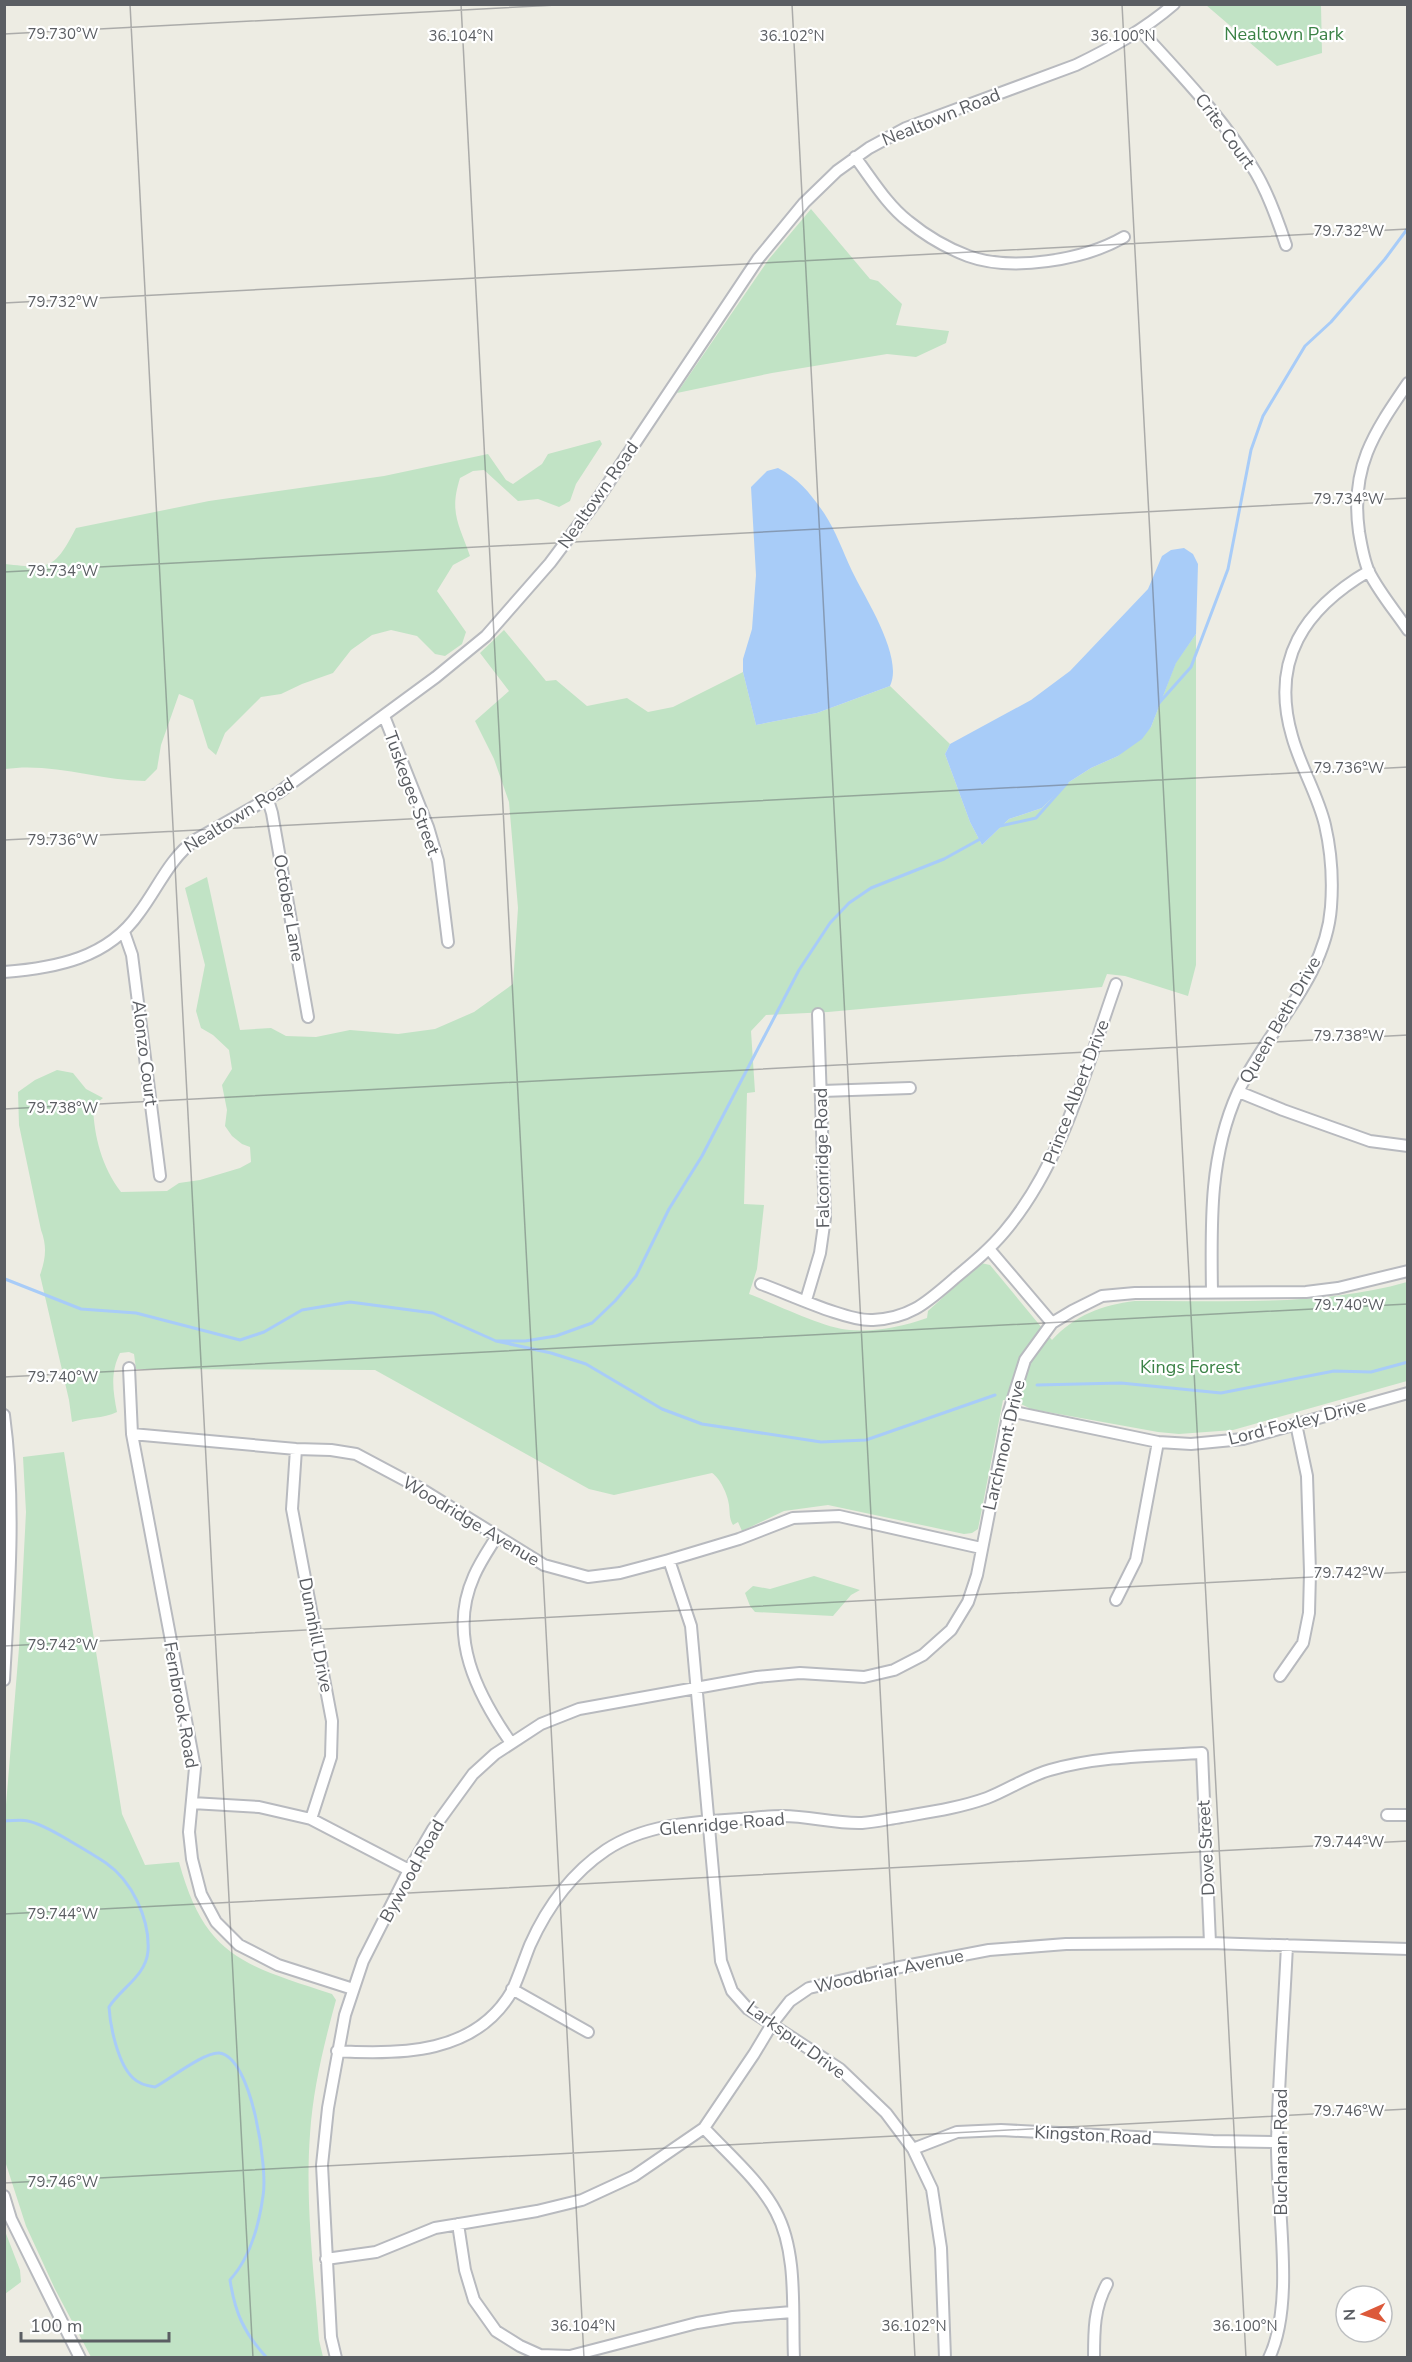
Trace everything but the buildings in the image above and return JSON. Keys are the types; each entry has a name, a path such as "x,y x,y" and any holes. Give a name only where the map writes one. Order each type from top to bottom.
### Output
{"street":[{"name":"Nealtown Road","path":"4,972 50,966 81,958 108,944 124,932 184,848 268,800 384,716 486,636 550,563 595,503 758,259 804,203 837,171 855,157 906,128 1076,65 1141,31 1174,4"},
{"name":"Crite Court","path":"1141,31 1202,98 1234,138 1257,176 1287,245"},
{"path":"855,157 906,220 936,240 969,256 993,261 1026,263 1077,257 1108,246 1124,237"},
{"path":"1407,384 1381,422 1367,449 1358,481 1356,506 1360,537 1369,571 1407,630"},
{"name":"Queen Beth Drive","path":"1212,1292 1213,1181 1226,1120 1250,1070 1310,975 1323,946 1332,908 1325,824 1292,736 1284,701 1286,677 1300,633 1313,615 1345,585 1369,571"},
{"name":"Tuskegee Street","path":"384,716 428,827 438,861 448,942"},
{"name":"October Lane","path":"268,800 308,1017"},
{"name":"Alonzo Court","path":"124,932 132,955 160,1176"},
{"name":"Prince Albert Drive","path":"761,1284 851,1317 870,1321 892,1318 913,1312 989,1249 1025,1204 1048,1167 1070,1114 1116,984"},
{"name":"Falconridge Road","path":"806,1300 816,1272 825,1226 819,1014"},
{"path":"822,1091 910,1088"},
{"path":"1239,1092 1360,1138 1407,1146"},
{"path":"989,1249 1052,1323"},
{"name":"Larchmont Drive","path":"841,1676 864,1677 894,1670 923,1655 951,1630 968,1602 977,1575 1009,1411 1025,1360 1052,1323 1102,1296 1135,1293 1306,1292 1338,1288 1407,1271"},
{"name":"Fernbrook Road","path":"129,1368 132,1434 195,1768 189,1832 192,1859 201,1894 216,1922 239,1945 278,1965 353,1989"},
{"name":"Lord Foxley Drive","path":"1009,1411 1158,1442 1191,1444 1243,1439 1407,1393"},
{"path":"4,1414 10,1506 10,1575 4,1680"},
{"path":"1280,1676 1303,1643 1309,1613 1307,1476 1296,1424"},
{"name":"Woodridge Avenue","path":"132,1434 356,1454 418,1487 544,1565 588,1577 620,1573 669,1560 740,1539 793,1518 823,1515 839,1516 981,1548"},
{"path":"1116,1600 1136,1560 1158,1442"},
{"name":"Dunnhill Drive","path":"296,1449 292,1509 332,1721 331,1757 311,1819"},
{"path":"497,1536 474,1576 466,1600 466,1653 477,1689 511,1743"},
{"name":"Larkspur Drive","path":"669,1560 691,1626 721,1961 732,1991 748,2009 840,2070 886,2113 913,2150 932,2189 941,2248 945,2358"},
{"name":"Bywood Road","path":"336,2358 331,2337 322,2165 337,2051 353,1989 363,1961 409,1870 433,1829 473,1774 495,1754 541,1724 579,1709 757,1677 800,1673 841,1676"},
{"name":"Glenridge Road","path":"337,2051 382,2054 447,2044 470,2035 488,2021 512,1989 531,1942 555,1901 577,1872 608,1849 636,1835 663,1827 707,1821 783,1816 861,1823 951,1808 987,1798 1046,1771 1082,1761 1202,1754"},
{"name":"Dove Street","path":"1202,1754 1210,1943"},
{"path":"192,1803 259,1807 311,1819 409,1870"},
{"path":"1387,1815 1407,1815"},
{"name":"Woodbriar Avenue","path":"326,2259 376,2252 435,2228 537,2211 582,2200 634,2176 704,2128 772,2024 790,2001 809,1988 989,1950 1066,1944 1210,1943 1407,1948"},
{"name":"Buchanan Road","path":"1269,2358 1276,2339 1282,2309 1277,2142 1287,1945"},
{"path":"512,1989 588,2032"},
{"path":"704,2128 756,2184 776,2212 790,2251 794,2358"},
{"name":"Kingston Road","path":"913,2150 957,2132 1001,2130 1277,2142"},
{"path":"4,2196 11,2219 80,2358"},
{"path":"458,2224 465,2270 474,2300 496,2331 540,2355 570,2356 697,2323 733,2317 792,2312"},
{"path":"1094,2358 1094,2319 1099,2299 1107,2284"}],"green space":[{"name":"Nealtown Park","path":"1206,5 1321,5 1322,53 1277,66"},
{"path":"811,209 870,279 878,281 902,304 896,325 949,331 946,343 916,357 887,354 772,373 677,393 769,259"},
{"path":"600,440 602,444 576,484 570,501 559,507 538,499 518,501 484,470 473,471 460,478 455,510 470,556 453,565 437,591 466,632 462,644 445,656 435,654 417,636 391,630 372,635 351,650 333,673 281,694 261,697 225,733 216,755 208,748 193,700 179,694 161,745 157,769 145,781 57,769 22,767 5,769 5,564 41,566 49,564 62,552 76,528 209,501 384,476 488,454 506,480 513,484 542,464 548,454"},
{"name":"Kings Forest","path":"504,630 546,681 556,680 587,706 627,698 648,712 673,707 743,672 756,725 817,713 890,686 950,744 945,754 970,822 982,845 1009,819 1042,808 1066,784 1091,768 1118,756 1151,727 1176,662 1196,634 1196,965 1188,996 1125,976 1107,974 1102,987 828,1012 766,1015 751,1031 755,1092 747,1093 744,1204 764,1205 757,1269 749,1294 827,1325 850,1330 879,1329 927,1318 928,1311 981,1263 990,1265 1052,1340 1070,1324 1090,1313 1135,1301 1306,1299 1374,1290 1407,1282 1407,1381 1233,1430 1179,1434 1031,1409 1003,1400 978,1529 964,1534 828,1505 784,1511 742,1531 738,1522 733,1525 725,1492 712,1473 614,1495 589,1489 375,1370 136,1369 134,1354 120,1353 114,1375 117,1412 72,1422 40,1275 45,1258 45,1247 19,1125 18,1092 35,1080 57,1070 73,1073 86,1089 103,1098 93,1106 95,1129 104,1162 121,1192 167,1191 179,1183 200,1180 240,1168 251,1162 250,1147 232,1136 225,1126 227,1110 222,1085 232,1069 229,1050 213,1035 201,1028 196,1011 205,965 185,888 207,877 240,1030 271,1028 286,1036 316,1037 350,1030 398,1034 435,1029 474,1012 513,984 518,908 509,802 494,759 475,721 509,691 480,653"},
{"path":"64,1452 122,1814 145,1865 179,1862 189,1894 202,1919 216,1938 233,1953 252,1965 275,1975 332,1994 336,2000 316,2083 311,2117 309,2160 311,2237 319,2340 323,2357 91,2357 55,2289 26,2226 5,2161 4,1829 19,1648 26,1512 23,1457"},
{"path":"814,1576 860,1590 851,1595 833,1616 755,1612 745,1593 753,1586 770,1589"},
{"path":"5,2231 20,2270 21,2282 5,2294"}],"water":[{"path":"778,468 804,487 836,534 888,644 893,674 890,686 817,713 756,725 743,672 743,659 752,629 756,575 751,487 767,471"},
{"path":"1184,548 1193,554 1198,564 1196,634 1176,663 1151,727 1142,739 1118,756 1091,768 1066,784 1042,808 1009,819 982,845 970,822 945,754 950,744 1031,700 1070,671 1148,589 1162,556 1171,550"}],"waterway":[{"path":"1159,703 1191,667 1228,569 1251,450 1263,416 1305,346 1331,322 1385,259 1408,228"},
{"path":"1000,826 1036,818 1067,783"},
{"path":"496,1341 525,1341 556,1336 592,1323 615,1301 636,1276 669,1209 702,1156 799,970 830,923 849,903 871,888 944,859 982,838"},
{"path":"5,1279 81,1309 136,1313 240,1340 264,1332 302,1310 350,1302 433,1313 496,1341 551,1353 586,1364 662,1409 702,1424 821,1442 866,1440 995,1395"},
{"path":"1037,1385 1121,1383 1221,1393 1334,1371 1371,1372 1408,1362"},
{"path":"5,1821 25,1820 39,1824 88,1852 115,1871 124,1880 138,1902 148,1939 146,1960 138,1975 109,2007 119,2054 133,2078 138,2082 155,2087 196,2061 219,2053 231,2059 240,2073 249,2092 255,2116 264,2182 256,2230 243,2262 230,2280 242,2322 252,2340 267,2358"}]}
